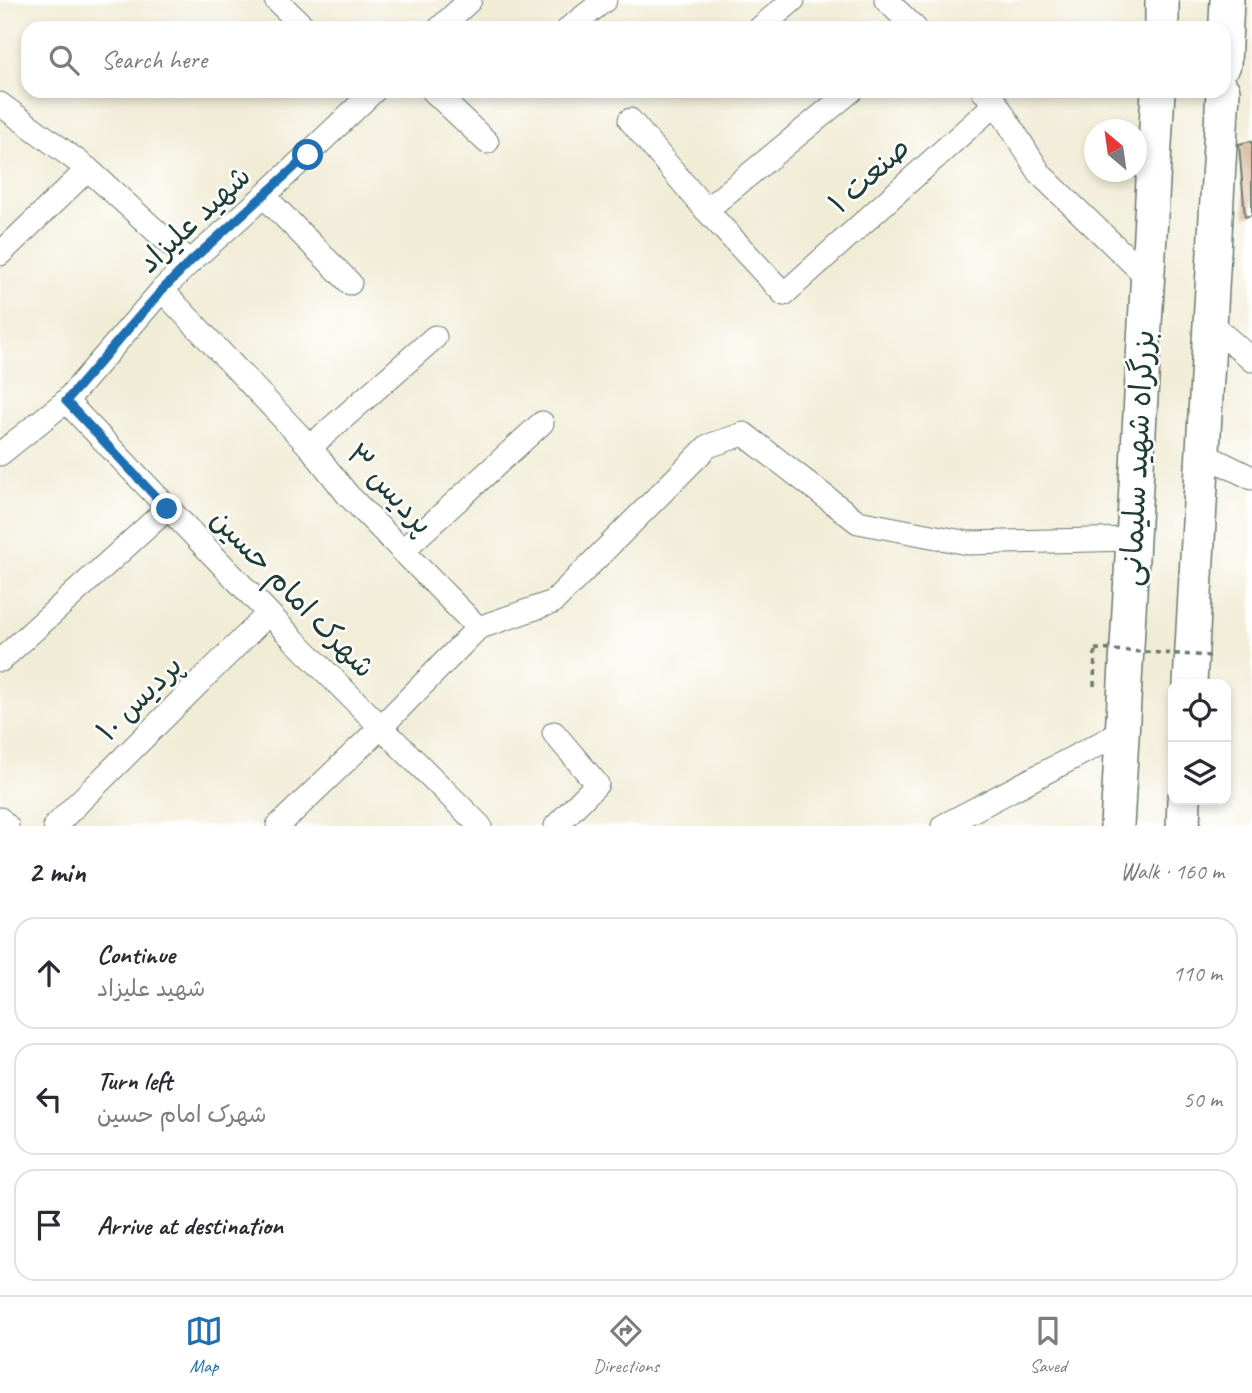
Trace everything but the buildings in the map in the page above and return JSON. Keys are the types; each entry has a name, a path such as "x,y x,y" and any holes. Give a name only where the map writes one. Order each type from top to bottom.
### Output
{"highway":[{"path":"1226,21 1227,0"},
{"name":"بزرگراه شهید سلیمانی","path":"1117,826 1158,98"},
{"path":"1190,679 1223,98"},
{"path":"1183,826 1184,805"}],"street":[{"path":"276,0 298,21"},
{"path":"448,21 470,0"},
{"path":"578,21 605,0"},
{"path":"768,21 793,0"},
{"path":"886,0 908,21"},
{"name":"شهید علیزاد","path":"0,454 66,401 162,290 264,197 366,98"},
{"path":"440,98 486,142"},
{"path":"630,120 706,210 842,98"},
{"name":"صنعت ۱","path":"706,210 785,294 988,98"},
{"path":"990,98 1041,174 1147,277"},
{"path":"0,104 88,169 190,262"},
{"path":"0,254 88,169"},
{"path":"264,197 350,283"},
{"name":"پردیس ۳","path":"162,290 310,447 347,494 478,628"},
{"path":"1210,323 1252,360"},
{"path":"310,447 435,337"},
{"name":"شهرک امام حسین","path":"66,401 268,614 480,826"},
{"path":"402,551 542,423"},
{"path":"278,826 381,727 478,628 553,602 708,446 744,434 858,522 968,542 1133,539"},
{"path":"1203,454 1252,478"},
{"path":"2,660 167,509"},
{"name":"پردیس ۱۰","path":"55,826 268,614"},
{"path":"943,826 1122,732"},
{"path":"554,733 597,784 556,826"},
{"path":"0,819 7,826"}],"path":[{"path":"1094,686 1095,649 1211,656"}],"route":[{"path":"167,509 66,401 162,290 308,155"}]}
